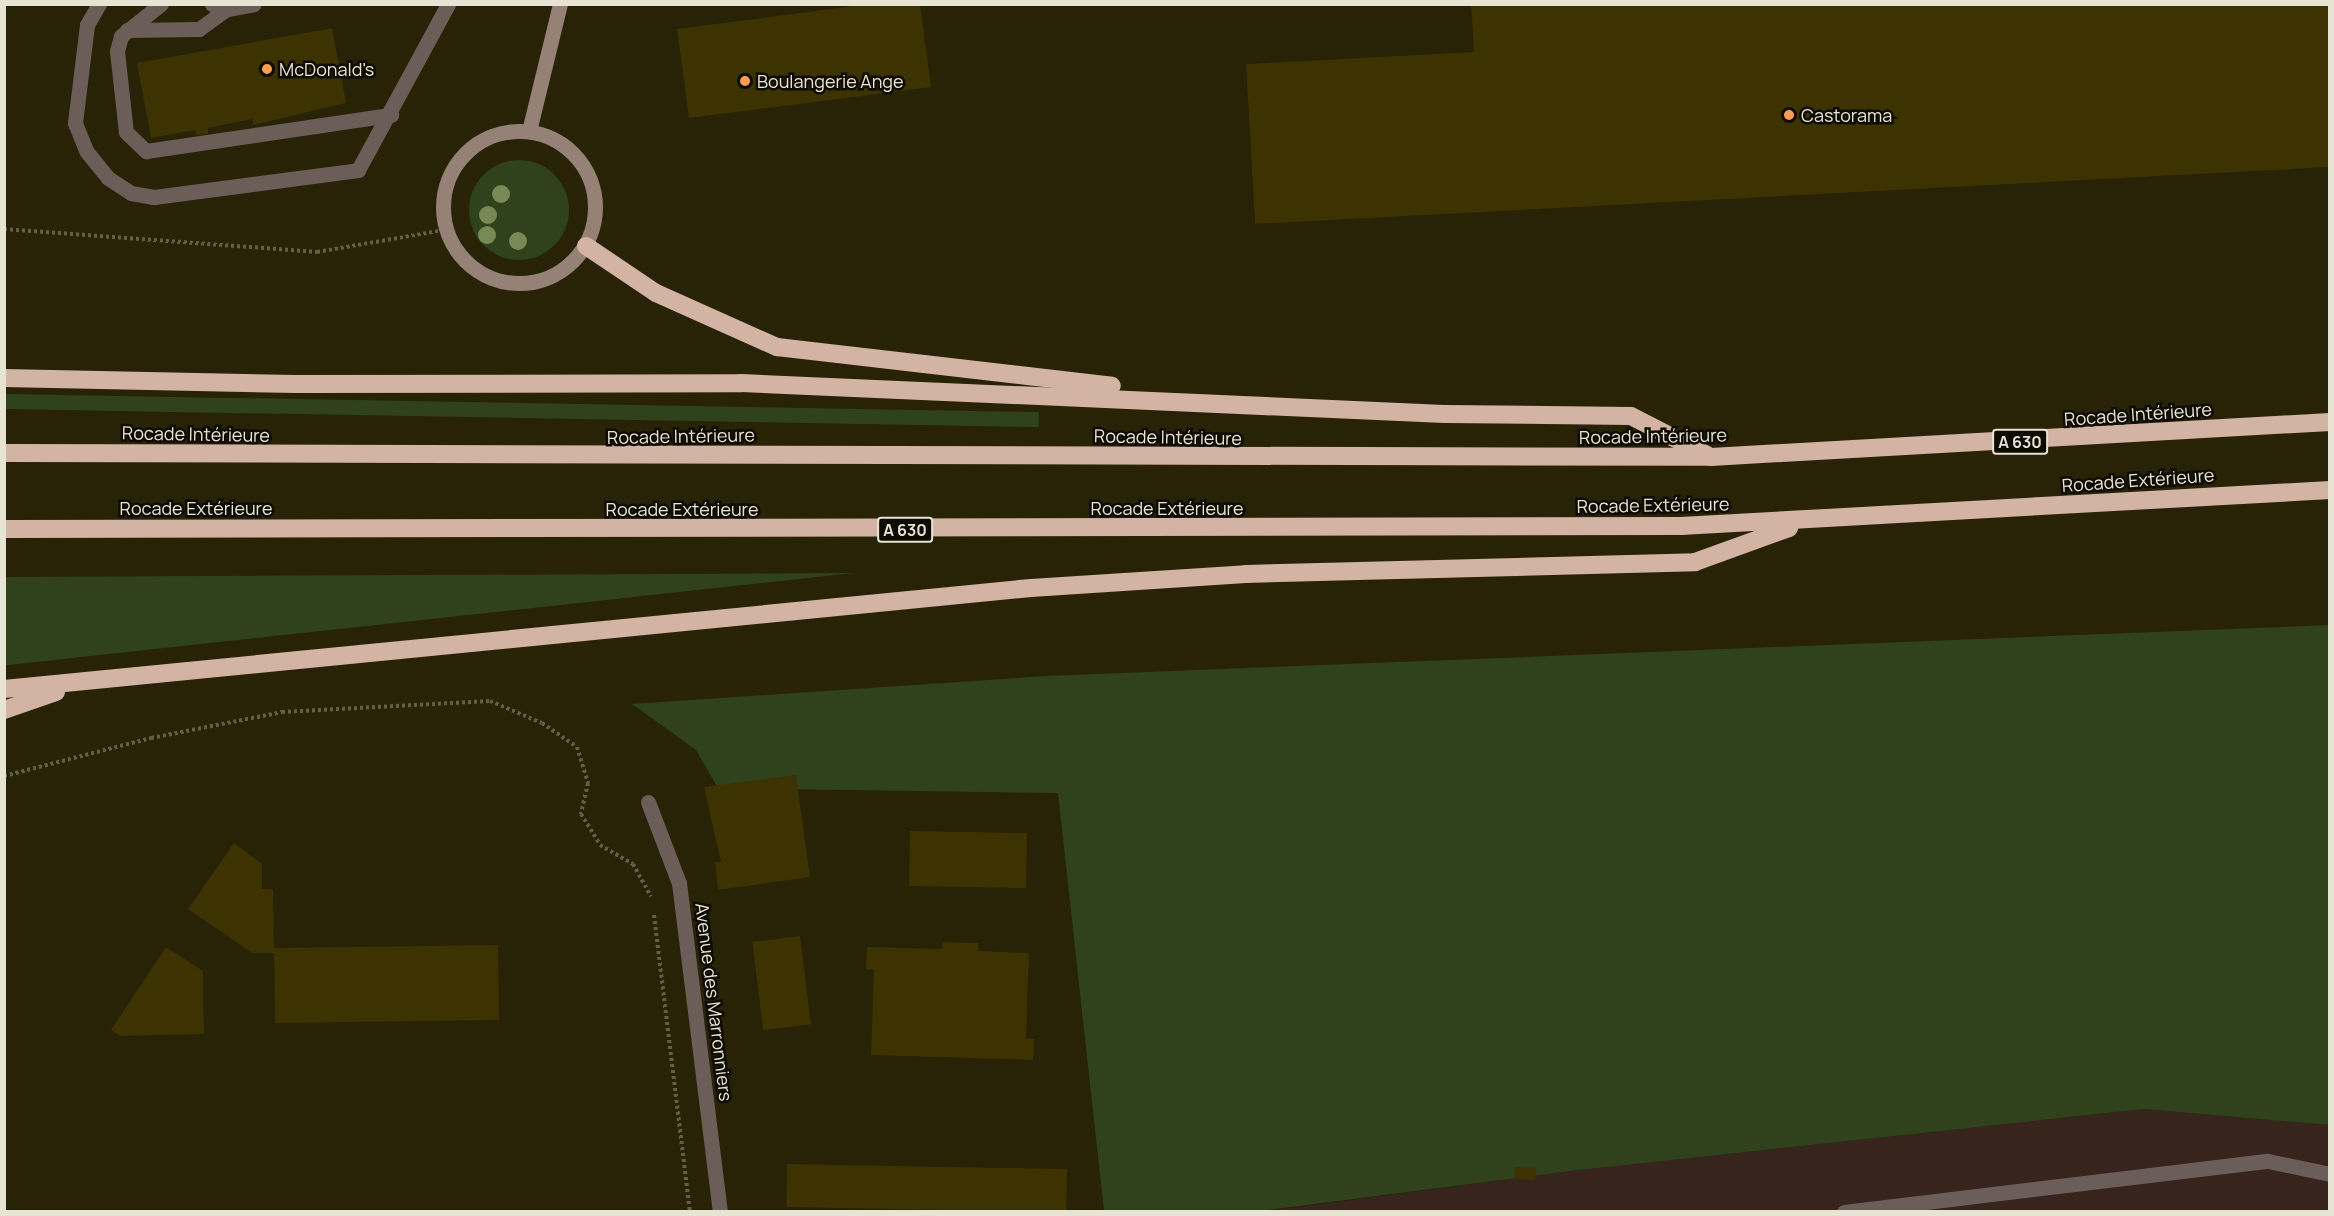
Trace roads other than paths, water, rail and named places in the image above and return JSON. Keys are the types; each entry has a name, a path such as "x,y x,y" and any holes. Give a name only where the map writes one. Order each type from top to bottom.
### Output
{"highway":[{"path":"585,246 656,293 777,347 1242,402"},
{"path":"4,378 296,384 741,383 1242,402 1443,414 1630,416 1711,457"},
{"name":"Rocade Intérieure","path":"4,453 1711,457 2330,422"},
{"name":"Rocade Extérieure","path":"4,529 889,530 1805,522 2330,490"},
{"path":"4,688 76,685 1031,588 1246,574 1695,561 1805,522"},
{"path":"4,710 76,685"}],"main road":[{"path":"529,131 560,4"},
{"path":"529,131 554,139 588,174 594,223 585,246 549,279 499,282 476,271 457,254 446,230 447,180 460,158 479,141 503,132 529,131"}],"street":[{"path":"99,4 87,25 75,123 87,152 108,178 131,192 154,197 358,170 391,115 448,4"},
{"path":"160,4 127,30 117,51 117,69 126,132 146,151 391,115"},
{"path":"127,30 199,29 219,7 254,4"},
{"name":"Avenue des Marronniers","path":"648,802 679,884 720,1212"},
{"path":"1844,1212 2268,1161 2330,1174"}],"place":[{"name":"McDonald's","path":"267,69"},
{"name":"Boulangerie Ange","path":"745,81"},
{"name":"Castorama","path":"1789,115"}]}
